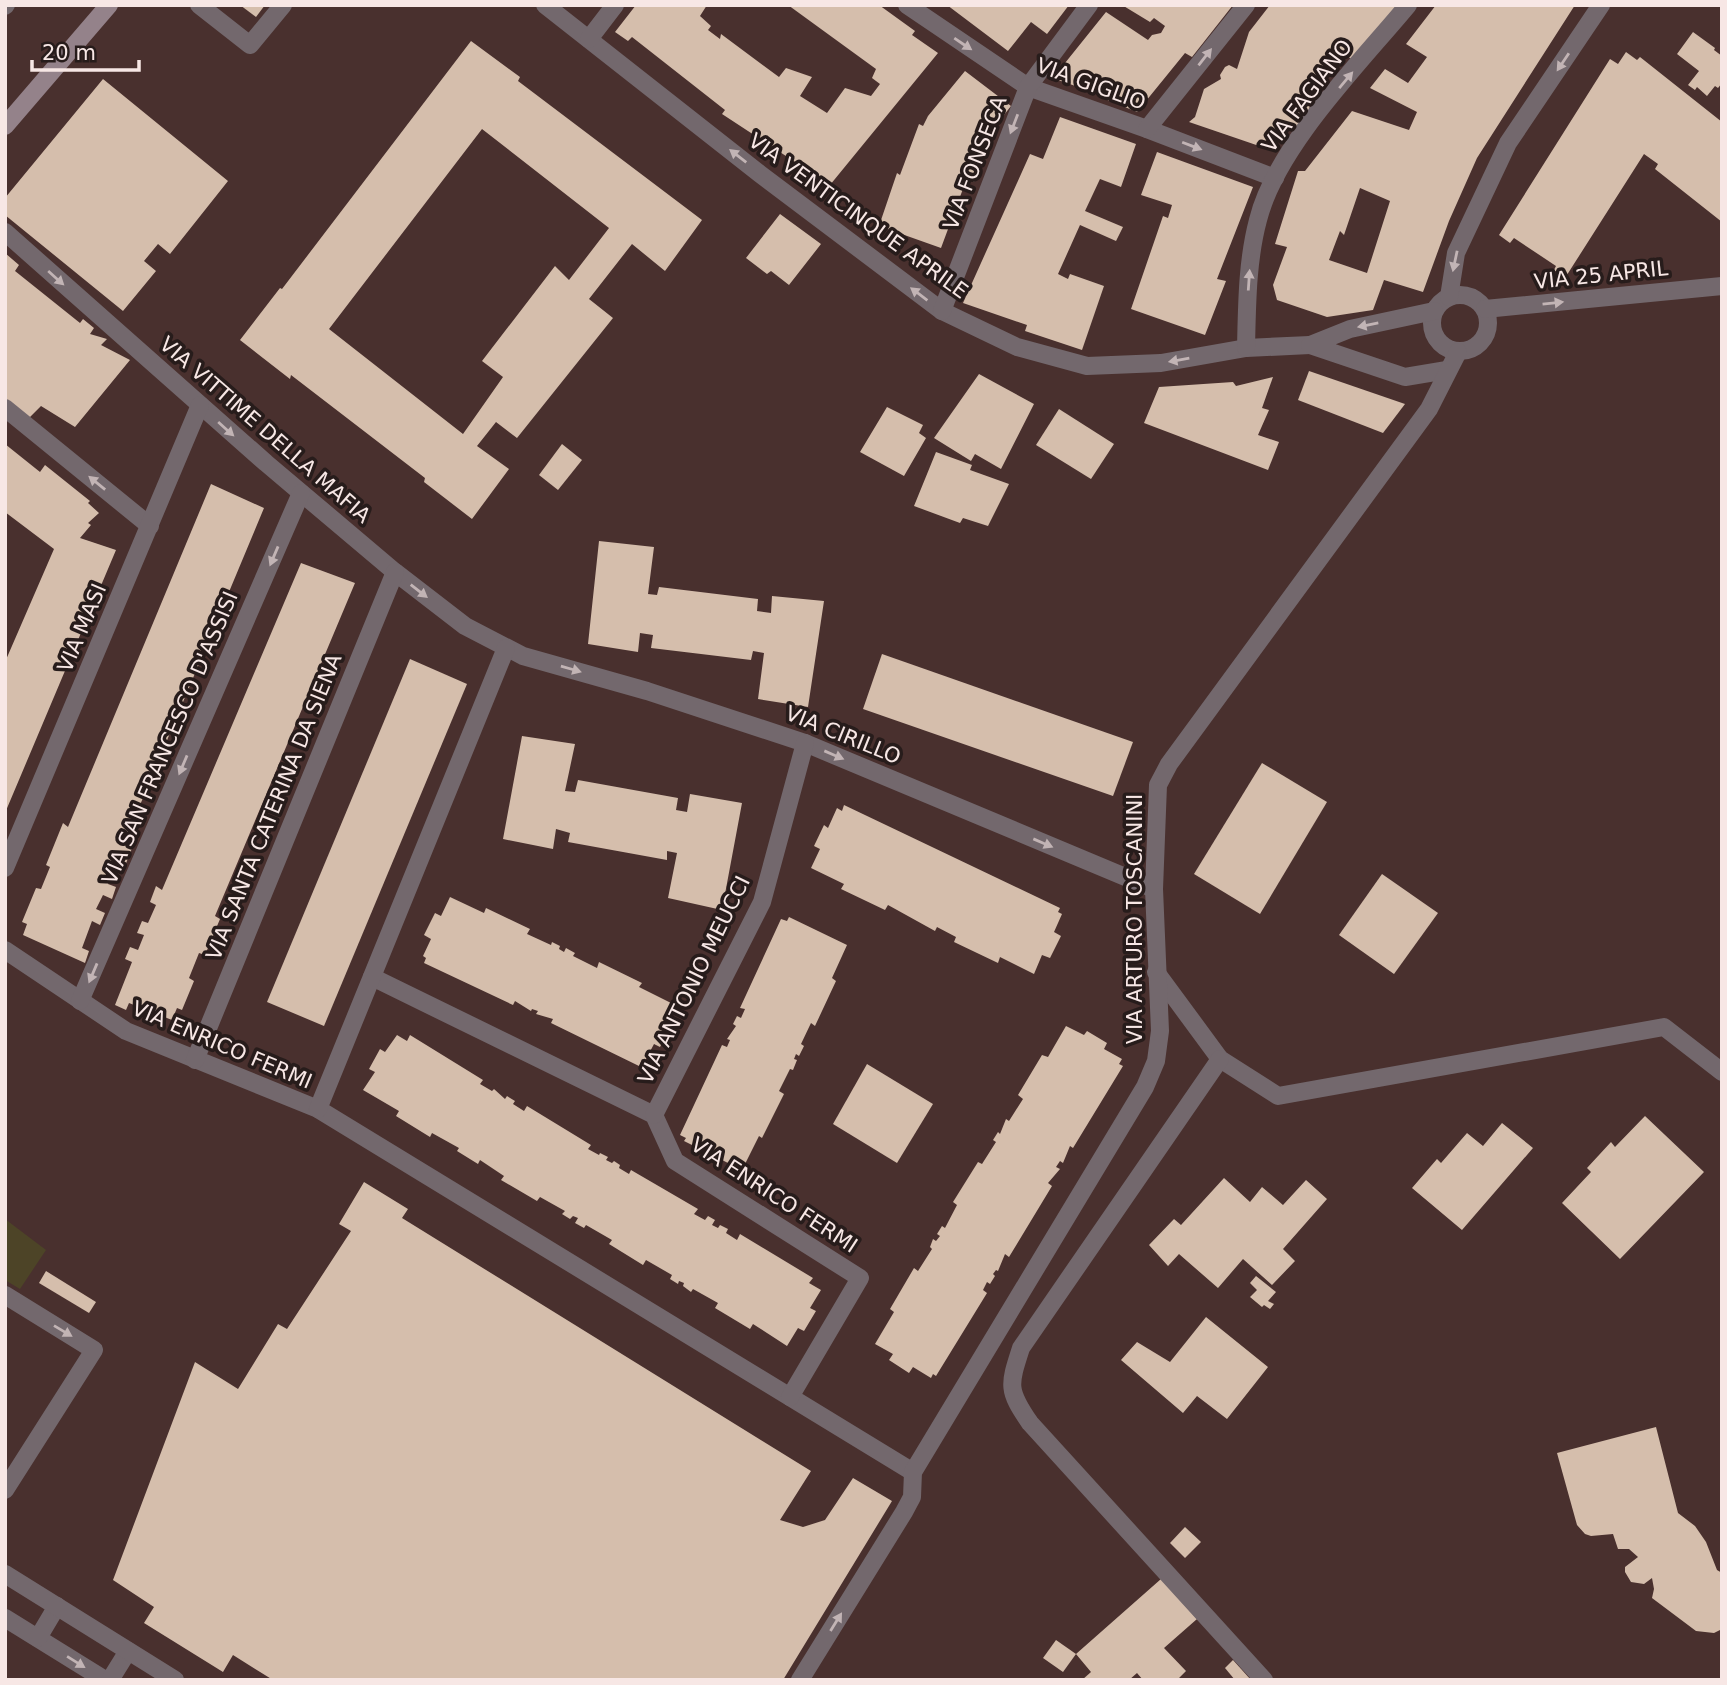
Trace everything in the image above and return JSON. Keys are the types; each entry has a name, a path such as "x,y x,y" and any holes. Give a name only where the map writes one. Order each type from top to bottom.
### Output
{"main road":[{"path":"5,126 109,5"}],"street":[{"path":"199,5 250,45 283,5"},
{"name":"VIA VENTICINQUE APRILE","path":"545,5 760,174 942,311 1017,347 1087,366 1161,363 1246,348 1310,345 1350,329 1434,311"},
{"path":"589,39 614,5"},
{"name":"VIA GIGLIO","path":"907,5 1028,88 1147,129 1275,178"},
{"name":"VIA FONSECA","path":"942,311 1028,88 1089,5"},
{"path":"1147,129 1245,5"},
{"name":"VIA FAGIANO","path":"1246,348 1250,259 1258,220 1275,178 1284,160 1314,118 1408,5"},
{"path":"1449,297 1456,253 1508,143 1601,5"},
{"name":"VIA VITTIME DELLA MAFIA","path":"5,232 200,405 395,572 465,626 506,648"},
{"name":"VIA 25 APRIL","path":"1485,309 1722,286"},
{"path":"1468,296 1485,309 1489,330 1478,346 1458,352 1448,349 1436,339 1432,320 1434,311 1449,297 1468,296"},
{"name":"VIA VENTICINQUE APRILE","path":"1310,345 1405,377 1447,370"},
{"name":"VIA ARTURO TOSCANINI","path":"800,1680 904,1512 912,1497 914,1472 1145,1087 1156,1061 1160,1031 1154,889 1158,785 1169,765 1429,409 1458,352"},
{"name":"VIA MASI","path":"5,868 200,405"},
{"path":"5,408 150,526"},
{"name":"VIA SAN FRANCESCO D'ASSISI","path":"80,1001 301,493"},
{"name":"VIA SANTA CATERINA DA SIENA","path":"195,1060 395,572"},
{"name":"VIA CIRILLO","path":"506,648 523,656 733,717 805,743 1154,889"},
{"name":"VIA ENRICO FERMI","path":"318,1109 506,648"},
{"name":"VIA ANTONIO MEUCCI","path":"654,1115 762,902 805,743"},
{"name":"VIA ENRICO FERMI","path":"5,950 126,1031 318,1109 914,1472"},
{"path":"1156,972 1220,1059 1278,1096 1664,1027 1722,1072"},
{"path":"372,977 654,1115"},
{"path":"1220,1059 1021,1348 1010,1380 1015,1402 1030,1423 1264,1680"},
{"name":"VIA ENRICO FERMI","path":"654,1115 674,1161 860,1278 790,1397"},
{"path":"5,1295 94,1350 5,1490"},
{"path":"5,1574 175,1680"},
{"path":"38,1637 57,1606"},
{"path":"5,1618 107,1680 128,1650"}],"shaded area":[{"path":"5,1219 46,1250 20,1289 5,1280"}],"building":[{"path":"240,5 265,5 256,17"},
{"path":"636,5 707,5 700,16 711,26 708,30 720,39 721,34 779,77 786,68 812,77 800,96 827,113 845,88 871,96 880,84 872,78 876,69 788,5 879,5 915,31 912,35 938,53 830,185 722,114 725,110 632,37 628,41 615,32"},
{"path":"947,5 1069,5 1047,34 1031,22 1008,51"},
{"path":"1122,5 1233,5 1192,57 1185,53 1137,112 1103,98 1106,94 1092,84 1087,90 1058,80 1057,73 1106,12 1148,40 1152,35 1161,33 1165,26 1154,18 1150,22"},
{"path":"1270,5 1397,5 1353,60 1338,50 1327,66 1325,79 1313,84 1307,124 1282,131 1268,149 1189,122 1195,117 1204,89 1221,79 1220,75 1225,67 1229,65 1237,69 1249,32"},
{"path":"1436,5 1575,5 1477,158 1449,221 1423,292 1384,280 1373,310 1327,317 1277,300 1273,285 1287,247 1275,244 1298,171 1305,171 1352,111 1409,130 1417,112 1370,88 1385,69 1408,83 1427,57 1406,44","holes":["1360,188 1390,201 1367,273 1329,260 1340,231 1344,235"]},
{"path":"1693,32 1722,56 1722,83 1718,88 1715,86 1707,96 1697,87 1695,90 1688,85 1699,71 1677,54"},
{"path":"471,41 520,77 518,81 702,220 665,271 632,244 589,299 613,318 517,438 496,422 477,446 509,469 472,519 424,482 425,478 291,375 290,379 240,340 280,288 282,289","holes":["482,129 609,228 569,280 555,266 482,361 503,377 463,434 329,329"]},
{"path":"1626,52 1637,60 1640,57 1722,122 1722,222 1655,169 1658,164 1644,154 1565,278 1554,270 1556,266 1514,238 1510,243 1499,235 1610,59 1618,64"},
{"path":"965,71 1011,106 986,138 980,157 984,159 974,182 967,178 941,248 879,226 897,173 900,175 919,124 923,126"},
{"path":"103,79 228,181 170,254 158,244 144,261 156,271 123,311 5,215 5,198"},
{"path":"1060,117 1136,144 1121,187 1100,179 1085,211 1123,227 1116,241 1080,225 1058,274 1068,279 1070,274 1104,286 1082,350 1025,331 1027,325 963,303 1030,154 1043,159"},
{"path":"1157,152 1253,187 1217,279 1226,281 1205,335 1131,309 1163,216 1168,218 1172,205 1141,195"},
{"path":"780,214 821,244 789,285 771,271 767,274 746,258"},
{"path":"5,253 19,265 15,271 80,323 83,319 94,328 90,334 107,339 101,345 130,360 75,427 41,406 28,419 5,399"},
{"path":"1309,371 1405,404 1383,433 1298,400"},
{"path":"979,374 1034,404 1001,469 975,454 971,461 934,438"},
{"path":"1273,377 1262,408 1269,410 1258,435 1279,442 1268,470 1144,423 1159,387 1233,382 1236,386"},
{"path":"887,407 923,425 919,433 926,438 904,476 860,452"},
{"path":"1059,409 1114,444 1091,479 1036,445"},
{"path":"5,444 40,472 45,465 90,501 88,503 99,513 88,523 91,525 80,538 116,550 5,813 5,662 54,549 5,512"},
{"path":"562,444 582,460 558,490 539,475"},
{"path":"936,452 972,465 970,470 1009,484 988,526 963,518 960,523 914,506"},
{"path":"211,484 264,508 130,829 138,833 125,866 117,862 108,884 116,887 112,899 103,895 96,909 105,913 100,925 92,921 82,948 89,951 85,963 23,935 27,924 22,922 36,888 41,889 50,867 46,865 63,823 68,827"},
{"path":"599,541 654,547 648,594 657,595 659,587 758,599 757,611 771,613 772,596 824,601 808,707 758,699 764,653 753,651 751,660 651,648 653,635 640,633 638,652 588,644"},
{"path":"301,563 355,583 215,916 220,919 205,955 199,953 189,978 194,981 182,1010 177,1008 172,1020 129,1003 126,1010 115,1005 132,962 125,959 130,947 138,950 144,935 137,933 142,921 148,923 156,905 150,902 156,886 162,890"},
{"path":"882,654 1133,742 1113,796 863,709"},
{"path":"410,659 467,684 324,1026 267,1002"},
{"path":"522,736 575,744 565,791 575,792 578,780 678,798 676,810 687,812 690,794 742,803 722,910 668,898 677,853 667,851 667,860 568,842 570,833 556,829 553,849 503,839"},
{"path":"1262,763 1327,802 1260,914 1194,874"},
{"path":"844,805 1060,908 1058,912 1062,914 1054,932 1061,936 1050,958 1042,955 1034,974 1000,957 998,963 954,942 956,937 937,927 935,931 888,905 885,910 841,889 844,884 811,868 820,849 814,846 824,825 828,828 837,808 842,811"},
{"path":"1382,874 1438,913 1394,974 1339,935"},
{"path":"450,897 484,913 486,908 530,929 527,934 551,945 552,942 564,952 566,948 575,953 573,956 597,968 599,962 642,983 639,987 673,1004 665,1021 671,1025 660,1047 654,1044 645,1061 642,1059 639,1066 551,1023 553,1019 536,1014 538,1011 531,1011 515,1001 513,1005 424,963 426,958 423,956 431,939 424,935 435,913 441,916"},
{"path":"789,917 847,945 832,978 836,981 815,1026 811,1023 801,1044 804,1046 799,1056 796,1054 794,1059 797,1060 793,1070 790,1069 779,1091 784,1094 742,1170 684,1141 686,1138 680,1135 722,1045 727,1047 730,1040 727,1039 736,1026 733,1024 737,1016 741,1018 745,1009 740,1008 781,919 787,921"},
{"path":"1066,1026 1084,1035 1087,1031 1107,1043 1104,1049 1122,1059 1119,1064 1123,1066 1073,1148 1070,1146 1063,1163 1060,1161 1056,1167 1060,1169 1048,1183 1052,1186 1009,1257 1005,1254 990,1284 987,1282 983,1290 987,1293 936,1376 933,1374 931,1378 913,1367 909,1373 889,1360 893,1354 875,1344 894,1312 890,1309 914,1268 918,1271 932,1249 930,1247 933,1239 936,1241 940,1236 937,1234 942,1226 945,1228 957,1205 953,1202 978,1162 982,1164 1006,1119 1009,1121 1023,1099 1018,1095 1042,1055 1048,1057"},
{"path":"397,1035 407,1041 410,1035 483,1080 480,1084 492,1091 494,1089 505,1099 507,1096 515,1101 513,1104 524,1111 527,1106 591,1145 588,1149 608,1157 606,1160 612,1163 614,1161 620,1165 619,1168 629,1174 631,1170 698,1209 694,1214 705,1220 708,1216 715,1220 712,1225 728,1229 726,1233 737,1240 740,1234 813,1278 809,1283 821,1290 810,1308 816,1311 804,1331 798,1328 787,1346 753,1324 750,1329 715,1308 718,1303 693,1289 691,1292 683,1286 684,1283 679,1281 678,1284 670,1279 672,1275 646,1260 643,1265 609,1244 612,1240 586,1225 584,1228 575,1223 578,1218 573,1216 570,1219 562,1214 565,1211 540,1197 537,1201 501,1180 504,1176 480,1160 478,1164 457,1151 459,1148 432,1133 430,1137 396,1116 399,1111 363,1090 375,1072 369,1069 380,1049 385,1052"},
{"path":"867,1064 933,1104 897,1163 833,1124"},
{"path":"1645,1116 1704,1172 1620,1259 1562,1203 1591,1172 1587,1168 1611,1142 1615,1147"},
{"path":"1502,1123 1533,1148 1462,1230 1412,1188 1437,1159 1441,1163 1467,1133 1483,1146"},
{"path":"1224,1178 1250,1202 1262,1187 1283,1205 1306,1180 1327,1199 1283,1249 1295,1261 1272,1285 1243,1259 1218,1288 1179,1254 1168,1266 1149,1245 1174,1219 1181,1225"},
{"path":"364,1182 408,1209 402,1218 811,1471 780,1520 803,1527 825,1520 853,1478 892,1501 783,1680 273,1680 233,1655 223,1672 144,1623 154,1607 113,1580 195,1362 238,1389 278,1324 287,1329 351,1231 339,1224"},
{"path":"46,1271 96,1302 89,1313 39,1283"},
{"path":"1256,1276 1276,1292 1268,1301 1274,1304 1270,1309 1264,1305 1262,1307 1250,1297 1257,1290 1250,1283"},
{"path":"1206,1317 1268,1367 1227,1419 1197,1396 1183,1413 1121,1360 1137,1342 1170,1362"},
{"path":"1656,1427 1678,1513 1695,1526 1706,1542 1717,1570 1722,1573 1722,1629 1714,1633 1696,1631 1652,1598 1652,1578 1644,1584 1631,1582 1625,1567 1638,1557 1629,1549 1618,1549 1613,1534 1591,1536 1585,1534 1577,1525 1557,1453"},
{"path":"1185,1527 1201,1542 1185,1558 1170,1543"},
{"path":"1161,1579 1197,1619 1164,1648 1186,1671 1177,1680 1143,1680 1137,1673 1129,1680 1082,1680 1091,1672 1076,1654"},
{"path":"1056,1640 1076,1654 1063,1672 1043,1658"},
{"path":"1233,1660 1251,1680 1235,1680 1225,1668"}]}
